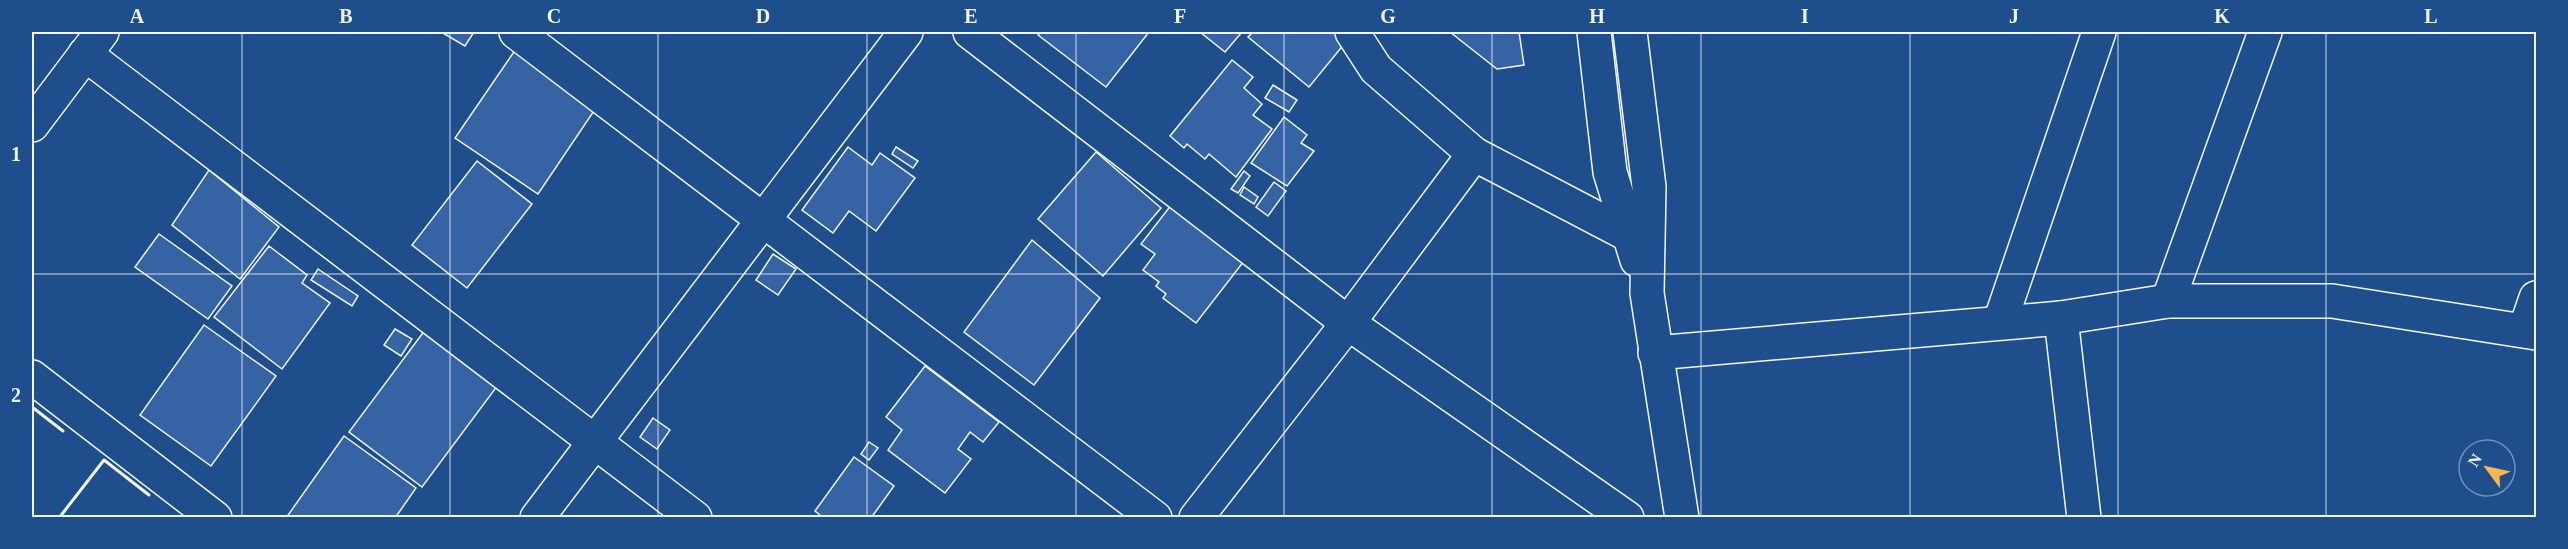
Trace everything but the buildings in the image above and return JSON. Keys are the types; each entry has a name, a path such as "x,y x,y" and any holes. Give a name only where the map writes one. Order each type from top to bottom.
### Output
{"main road":[{"path":"516,32 1155,518"},
{"path":"537,518 906,32"},
{"path":"970,32 1348,323 1627,518"},
{"path":"1352,32 1376,69 1474,154 1638,241"},
{"path":"1594,32 1610,172 1638,241 1682,518"},
{"path":"1630,32 1648,187 1638,241"},
{"path":"2000,322 2099,32"},
{"path":"2168,301 2265,32"},
{"path":"32,125 93,43 595,442 695,518"},
{"path":"1196,518 1348,323 1474,154"},
{"path":"1655,353 2061,318 2168,301 2332,301 2530,331 2536,298"},
{"path":"2061,318 2084,518"},
{"path":"32,377 215,518"}],"wall":[{"path":"32,407 63,431"},
{"path":"59,518 104,460 149,495"}]}
